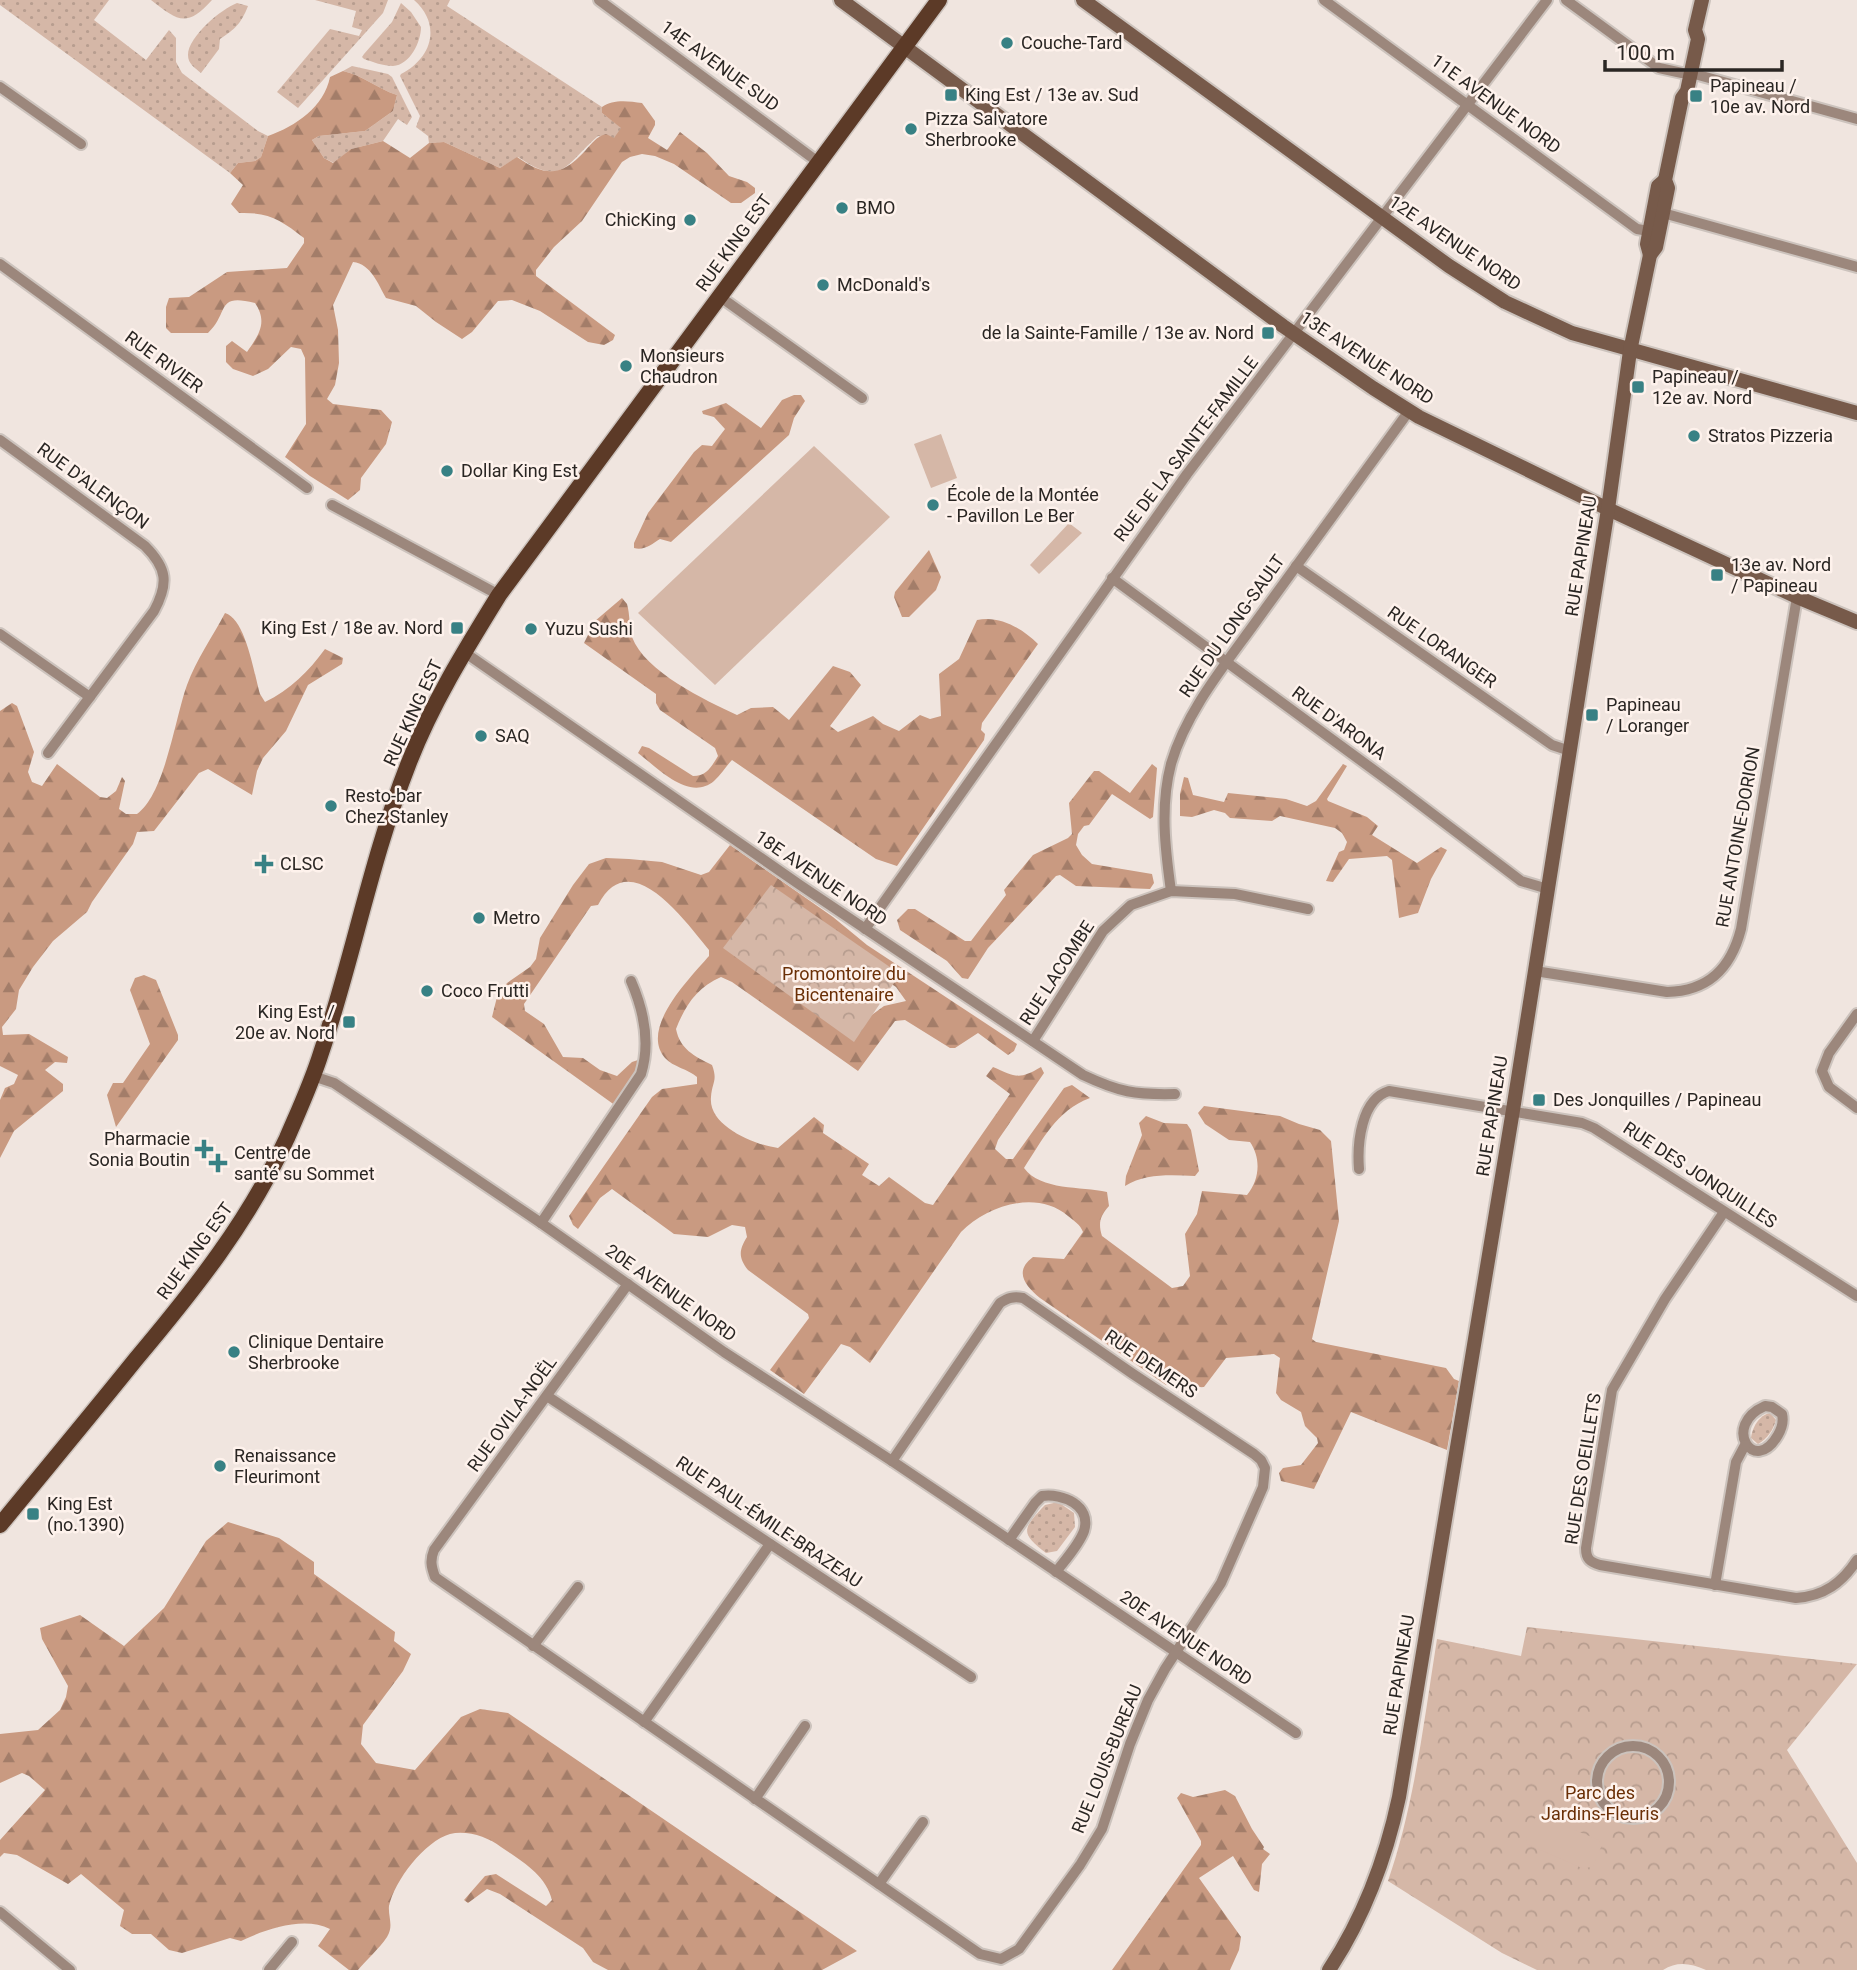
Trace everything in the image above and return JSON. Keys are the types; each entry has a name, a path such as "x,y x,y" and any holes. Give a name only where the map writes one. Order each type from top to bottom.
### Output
{"main road":[{"name":"RUE KING EST","path":"0,1525 180,1307 217,1258 266,1180 313,1076 390,814 406,771 433,707 464,652 499,596 939,0"}],"street":[{"name":"14E AVENUE SUD","path":"599,0 818,162"},
{"name":"13E AVENUE NORD","path":"842,0 1294,334 1409,411 1608,509 1857,622"},
{"name":"12E AVENUE NORD","path":"1083,0 1449,266 1505,302 1572,332 1630,351 1857,412"},
{"name":"11E AVENUE NORD","path":"1324,0 1637,229 1649,231"},
{"name":"RUE DE LA SAINTE-FAMILLE","path":"865,929 1187,474 1547,0"},
{"path":"1566,0 1659,68 1857,119"},
{"name":"RUE PAPINEAU","path":"1329,1970 1354,1926 1378,1874 1394,1816 1513,1110 1608,509 1630,351 1650,255 1656,247 1668,188 1665,180 1682,99 1678,89 1686,73 1689,37 1695,30 1702,0"},
{"path":"0,87 81,144"},
{"name":"RUE PAPINEAU","path":"1650,255 1647,244 1658,186 1665,180"},
{"path":"1663,213 1857,267"},
{"name":"RUE RIVIER","path":"0,264 307,488"},
{"path":"719,296 862,398"},
{"name":"RUE DU LONG-SAULT","path":"1171,891 1165,849 1164,805 1172,763 1193,713 1409,411"},
{"name":"RUE D'ALENÇON","path":"0,440 145,546 161,565 164,584 161,598 90,697"},
{"path":"332,505 499,596"},
{"name":"RUE LORANGER","path":"1296,566 1552,744 1570,751"},
{"name":"RUE D'ARONA","path":"1112,578 1521,881 1548,889"},
{"name":"RUE ANTOINE-DORION","path":"1535,971 1667,992 1682,992 1704,984 1726,965 1737,945 1741,929 1797,597"},
{"path":"0,634 90,697 48,753"},
{"name":"18E AVENUE NORD","path":"464,652 865,929 1083,1074 1110,1087 1140,1095 1175,1094"},
{"name":"RUE LACOMBE","path":"1033,1041 1102,931 1131,905 1171,891 1235,894 1308,909"},
{"path":"541,1223 641,1074 647,1046 646,1031 631,981"},
{"path":"1857,1014 1829,1053 1822,1072 1829,1087 1857,1108"},
{"name":"20E AVENUE NORD","path":"313,1076 334,1083 541,1223 724,1352 892,1461 1296,1733"},
{"name":"RUE DES JONQUILLES","path":"1359,1169 1359,1146 1368,1110 1373,1100 1389,1091 1572,1120 1594,1128 1857,1296"},
{"name":"RUE DES OEILLETS","path":"1724,1212 1665,1299 1612,1390 1586,1556 1591,1562 1796,1598 1810,1597 1838,1583 1857,1560"},
{"name":"RUE OVILA-NOËL","path":"431,1568 434,1550 628,1284"},
{"name":"RUE DEMERS","path":"892,1461 1000,1303 1015,1297 1023,1298 1032,1304 1254,1454 1265,1468 1263,1487 1227,1572 1206,1609 1176,1652"},
{"name":"RUE PAUL-ÉMILE-BRAZEAU","path":"547,1396 971,1677"},
{"path":"1715,1585 1736,1462 1745,1445"},
{"path":"1009,1540 1042,1496 1062,1496 1073,1500 1085,1521 1083,1532 1056,1572"},
{"path":"644,1722 770,1544"},
{"name":"RUE LOUIS-BUREAU","path":"431,1568 435,1577 533,1646 980,1954 1001,1959 1018,1949 1080,1866 1102,1829 1139,1720 1176,1652"},
{"path":"533,1646 578,1587"},
{"path":"755,1799 805,1726"},
{"path":"1632,1746 1646,1749 1657,1756 1665,1769 1668,1776 1667,1791 1660,1804 1649,1814 1627,1818 1612,1812 1602,1801 1597,1787 1599,1770 1606,1758 1618,1750 1632,1746"},
{"path":"879,1884 923,1822"},
{"path":"0,1912 69,1970"},
{"path":"269,1970 292,1942"}],"green space":[{"path":"0,0 109,0 94,20 146,60 169,30 176,38 176,62 182,73 268,136 261,157 255,161 238,163 230,173 0,5"},
{"path":"151,0 212,0 195,15 182,18 168,13"},
{"path":"315,0 388,0 383,13 298,108 277,92 330,29 359,36 362,30 352,27 356,11"},
{"path":"414,0 450,0 447,6 602,107 602,113 622,128 614,139 598,136 563,169 555,171 545,171 518,157 500,168 444,142 429,143 428,136 416,127 420,116 400,76 420,59 430,40 428,20"},
{"path":"237,3 248,6 243,17 234,29 220,39 219,49 201,73 192,66 188,58 193,40 214,17"},
{"path":"401,3 421,27 413,52 405,62 393,66 364,59 364,54 392,22"},
{"path":"352,66 392,77 412,117 407,125 398,119 383,141 351,149 334,163 324,158 312,140 319,136 365,131 393,111 397,95 343,71"},
{"path":"343,71 397,95 393,111 365,131 319,136 312,140 324,158 333,163 351,149 383,141 410,158 429,143 444,142 500,168 517,157 545,171 561,170 576,160 599,137 606,134 614,138 621,128 602,113 602,107 626,101 642,103 655,121 648,138 667,150 680,132 707,153 729,176 755,188 755,193 741,203 731,203 674,164 655,156 642,154 622,162 582,221 554,247 536,270 536,276 615,335 613,340 604,345 588,342 540,311 512,300 498,301 472,332 462,339 416,306 386,298 365,266 353,262 333,305 338,330 339,363 335,385 327,399 333,404 381,410 392,422 386,444 361,478 360,490 348,500 285,457 306,424 305,358 301,349 291,347 268,369 253,376 233,369 226,362 226,346 232,341 247,352 258,334 261,316 255,303 228,303 208,333 171,333 166,328 169,298 189,297 227,272 287,268 304,243 304,238 274,218 239,213 231,204 243,185 230,173 238,163 255,161 261,157 268,136 289,127 307,114 322,97 330,77"},
{"path":"801,395 805,401 794,418 789,435 671,542 660,539 645,548 634,548 648,513 694,452 702,445 712,446 725,429 714,417 703,414 702,411 726,403 761,428 782,400"},
{"path":"941,434 957,478 931,488 914,444"},
{"path":"814,446 890,517 715,685 638,613"},
{"path":"1069,523 1082,533 1039,574 1030,565"},
{"path":"929,550 941,577 936,590 909,617 902,617 894,597 895,592"},
{"path":"622,598 627,604 632,637 649,662 677,684 737,715 751,708 773,707 789,720 833,666 850,672 861,685 830,726 838,732 873,716 899,731 920,715 930,719 941,716 939,674 959,659 977,620 994,619 1010,624 1038,644 982,723 984,740 897,866 876,859 732,760 714,781 694,788 664,774 638,753 642,746 649,748 693,776 705,773 718,756 715,748 660,710 656,703 656,694 584,643 595,621"},
{"path":"225,613 232,617 244,636 260,694 265,702 298,679 325,649 343,658 342,664 308,685 286,731 263,758 252,795 208,769 199,773 154,831 137,832 133,844 87,912 53,941 33,967 19,990 16,1009 2,1027 3,1035 29,1034 68,1057 67,1063 55,1062 45,1070 63,1084 63,1091 14,1131 0,1158 0,1100 5,1088 14,1084 18,1075 0,1066 0,711 12,703 17,706 34,752 28,772 32,782 42,786 57,764 100,797 107,798 116,791 122,777 125,781 119,809 126,814 137,814 155,790 187,685"},
{"path":"1152,764 1157,768 1153,817 1150,819 1112,794 1089,825 1084,826 1078,834 1076,845 1092,864 1152,874 1154,883 1150,889 1076,886 1060,875 1056,876 988,948 968,979 962,978 947,961 900,930 897,920 908,909 915,909 965,941 971,941 1006,895 1004,890 1033,855 1072,834 1069,803 1094,771 1099,771 1130,793"},
{"path":"1343,764 1347,766 1328,801 1367,817 1378,826 1372,835 1417,863 1441,847 1447,850 1431,879 1418,913 1399,918 1392,860 1387,856 1349,859 1333,882 1326,881 1339,852 1344,850 1347,842 1335,828 1280,816 1272,821 1230,818 1225,813 1214,810 1192,817 1180,816 1180,794 1184,777 1188,778 1193,795 1224,802 1228,793 1286,799 1307,806 1316,801"},
{"path":"730,845 833,917 867,945 1017,1044 1014,1051 1008,1055 978,1033 955,1048 950,1048 905,1020 895,1021 858,1071 732,982 721,977 705,986 693,998 676,1029 684,1047 712,1065 715,1078 712,1107 725,1125 757,1143 778,1148 814,1117 824,1125 823,1133 869,1164 862,1175 879,1186 889,1177 925,1203 933,1205 1010,1094 986,1076 993,1067 1017,1076 1041,1067 1044,1073 998,1140 995,1149 1006,1159 1013,1159 1064,1088 1072,1085 1090,1098 1059,1118 1024,1168 1040,1181 1107,1192 1109,1206 1101,1220 1102,1236 1172,1288 1183,1286 1190,1276 1185,1234 1197,1214 1202,1191 1247,1195 1257,1175 1256,1155 1250,1142 1229,1140 1205,1124 1198,1113 1204,1106 1280,1116 1320,1130 1331,1141 1339,1221 1312,1339 1446,1368 1454,1379 1459,1381 1447,1450 1351,1412 1314,1489 1281,1481 1279,1473 1283,1468 1301,1465 1318,1443 1317,1438 1305,1426 1301,1412 1281,1400 1276,1393 1280,1358 1274,1354 1226,1358 1204,1387 1186,1380 1166,1385 1040,1298 1026,1284 1024,1268 1033,1257 1064,1259 1083,1232 1068,1216 1041,1203 1027,1202 998,1208 972,1223 961,1232 870,1363 850,1347 841,1344 804,1394 770,1370 809,1318 808,1314 748,1270 741,1254 747,1237 745,1227 732,1225 708,1237 674,1234 612,1189 600,1198 578,1229 569,1216 652,1097 662,1089 697,1084 697,1077 665,1058 659,1046 658,1032 670,1004 709,956 709,950 686,922 656,893 641,884 625,882 611,888 598,905 591,906 524,1004 525,1011 544,1024 563,1057 583,1058 600,1070 617,1076 638,1060 640,1065 637,1074 616,1106 492,1017 497,997 507,983 530,967 536,959 540,938 589,864 606,858 629,859 662,862 701,875 709,872","holes":["828,942 896,987 906,1001 884,1006 858,1025"]},
{"name":"Promontoire du Bicentenaire","path":"771,885 900,974 854,1042 723,948"},
{"path":"144,975 156,980 178,1040 116,1127 107,1095 113,1083 123,1083 150,1044 130,990 135,978"},
{"path":"1146,1116 1164,1123 1187,1124 1191,1130 1199,1171 1195,1176 1150,1177 1125,1186 1126,1176 1142,1135 1139,1123"},
{"path":"1770,1413 1776,1420 1775,1424 1758,1444 1751,1438 1753,1430 1759,1419"},
{"path":"1058,1502 1074,1513 1075,1527 1057,1551 1046,1553 1028,1535 1028,1525 1045,1505"},
{"path":"228,1522 279,1538 314,1562 314,1574 395,1632 394,1641 411,1654 403,1671 363,1725 361,1744 376,1763 415,1770 461,1717 480,1709 508,1713 857,1951 822,1970 608,1970 593,1962 583,1948 500,1894 487,1889 468,1903 464,1900 485,1876 496,1874 546,1906 552,1900 539,1876 525,1863 490,1840 463,1833 440,1838 412,1863 392,1896 387,1937 358,1970 349,1970 318,1946 330,1929 320,1925 285,1926 241,1941 230,1938 182,1953 169,1950 151,1934 132,1934 120,1926 124,1910 81,1874 68,1884 17,1855 4,1853 0,1857 0,1840 45,1790 22,1773 0,1783 0,1734 38,1730 60,1710 68,1686 42,1639 40,1628 80,1615 124,1646 164,1608 206,1541"},
{"name":"Parc des Jardins-Fleuris","path":"1527,1627 1857,1664 1787,1750 1857,1863 1857,1970 1706,1970 1684,1964 1663,1970 1537,1970 1502,1953 1388,1881 1412,1792 1437,1639 1521,1656"},
{"path":"1225,1790 1235,1796 1263,1849 1270,1854 1262,1864 1259,1892 1254,1890 1233,1856 1199,1878 1241,1937 1239,1950 1230,1970 1112,1970 1201,1845 1177,1798 1181,1793 1193,1797"},
{"path":"1538,1815 1599,1840 1601,1847 1593,1866 1584,1869 1527,1844 1529,1828"}],"place":[{"name":"Couche-Tard","path":"1007,43"},
{"name":"King Est / 13e av. Sud","path":"951,95"},
{"name":"Papineau / 10e av. Nord","path":"1696,96"},
{"name":"Pizza Salvatore Sherbrooke","path":"911,129"},
{"name":"BMO","path":"842,208"},
{"name":"ChicKing","path":"690,220"},
{"name":"McDonald's","path":"823,285"},
{"name":"de la Sainte-Famille / 13e av. Nord","path":"1268,333"},
{"name":"Monsieurs Chaudron","path":"626,366"},
{"name":"Papineau / 12e av. Nord","path":"1638,387"},
{"name":"Stratos Pizzeria","path":"1694,436"},
{"name":"Dollar King Est","path":"447,471"},
{"name":"École de la Montée - Pavillon Le Ber","path":"933,505"},
{"name":"13e av. Nord / Papineau","path":"1717,575"},
{"name":"King Est / 18e av. Nord","path":"457,628"},
{"name":"Yuzu Sushi","path":"531,629"},
{"name":"Papineau / Loranger","path":"1592,715"},
{"name":"SAQ","path":"481,736"},
{"name":"Resto-bar Chez Stanley","path":"331,806"},
{"name":"CLSC","path":"264,864"},
{"name":"Metro","path":"479,918"},
{"name":"Coco Frutti","path":"427,991"},
{"name":"King Est / 20e av. Nord","path":"349,1022"},
{"name":"Des Jonquilles / Papineau","path":"1539,1100"},
{"name":"Pharmacie Sonia Boutin","path":"204,1149"},
{"name":"Centre de santé su Sommet","path":"218,1163"},
{"name":"Clinique Dentaire Sherbrooke","path":"234,1352"},
{"name":"Renaissance Fleurimont","path":"220,1466"},
{"name":"King Est (no.1390)","path":"33,1514"}]}
